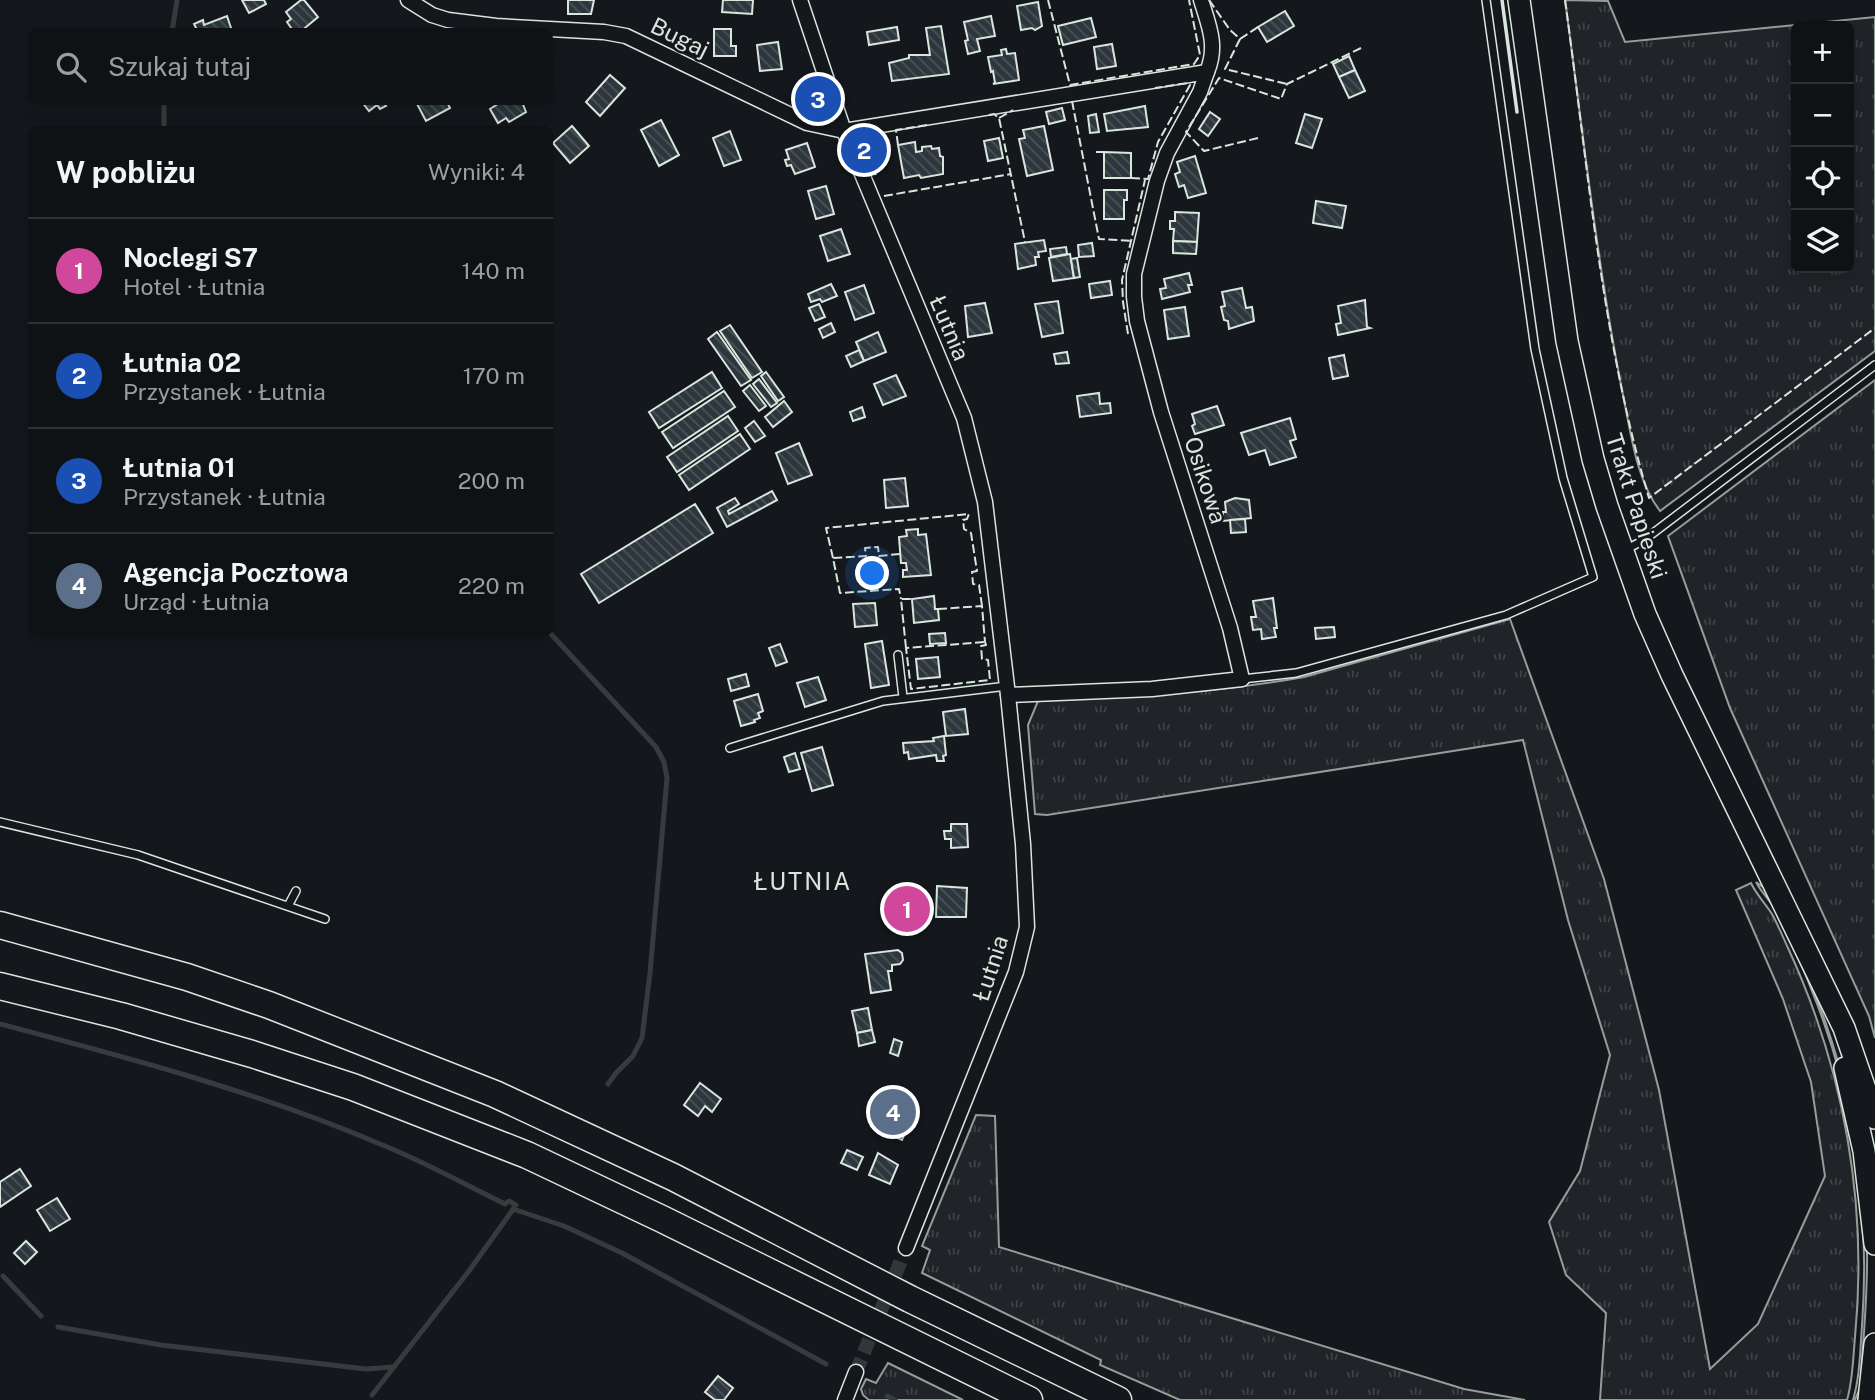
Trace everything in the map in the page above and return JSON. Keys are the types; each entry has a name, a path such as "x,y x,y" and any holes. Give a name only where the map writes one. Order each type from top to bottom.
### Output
{"highway":[{"path":"0,925 187,977 270,1005 495,1094 673,1177 910,1299 1118,1400"},
{"path":"0,986 121,1016 264,1058 353,1087 527,1155 1029,1400"}],"street":[{"name":"Bugaj","path":"408,0 432,15 447,20 532,28"},
{"name":"Łutnia","path":"800,0 844,131 964,418 985,502 1023,844 1027,927 1017,972 906,1248"},
{"name":"Osikowa","path":"1201,0 1214,40 1213,59 1200,92 1167,153 1157,181 1134,274 1134,297 1148,367 1184,489 1230,628 1242,679"},
{"name":"Trakt Papieski","path":"1518,0 1567,341 1593,460 1622,552 1645,614 1672,674 1844,1028 1875,1118"},
{"name":"Bugaj","path":"553,29 626,36 807,123 844,131"},
{"path":"844,131 1207,72"},
{"path":"1008,690 1152,689 1242,679"},
{"name":"Trakt Papieski","path":"1825,991 1861,1138 1875,1244"},
{"path":"1869,1400 1875,1344"},
{"path":"845,1400 856,1372"}],"lane":[{"path":"1242,679 1296,673 1506,615 1593,577 1563,478 1535,349 1486,0"},
{"path":"1622,552 1644,540 1875,365"},
{"path":"898,655 903,697"},
{"path":"730,748 883,701 903,697 1008,690"},
{"path":"0,822 138,856 325,919"},
{"path":"288,906 296,891"}],"green space":[{"path":"1565,0 1608,1 1625,42 1791,25 1791,273 1854,273 1854,21 1835,21 1875,17 1875,351 1660,511 1645,485 1632,440 1598,248"},
{"path":"1875,380 1875,1038 1869,1016 1730,708 1668,536"},
{"path":"1510,619 1604,879 1659,1090 1710,1369 1758,1324 1825,1176 1811,1082 1783,999 1736,890 1751,883 1772,914 1788,948 1824,1041 1837,1089 1854,1187 1858,1287 1851,1385 1847,1400 1600,1400 1606,1313 1566,1275 1549,1222 1580,1171 1610,1055 1568,920 1523,740 1047,815 1035,814 1028,725 1038,701 1205,691 1304,677"},
{"path":"1756,882 1770,892 1809,978 1839,1066 1859,1156 1867,1249 1860,1388 1855,1400 1862,1326 1864,1240 1849,1114 1827,1031 1804,971 1778,913"},
{"path":"976,1115 995,1116 999,1247 1464,1389 1525,1400 1180,1400 1100,1365 1101,1360 922,1273 930,1250 922,1246"},
{"path":"888,1363 963,1400 869,1400 861,1389 866,1379 876,1383"}],"building":[{"path":"242,0 264,0 266,4 249,13"},
{"path":"304,0 318,17 305,28 291,28 287,22 291,19 286,12"},
{"path":"568,0 594,0 591,14 568,14"},
{"path":"723,0 753,0 752,14 722,12"},
{"path":"1038,2 1042,26 1035,30 1021,30 1017,6"},
{"path":"1285,11 1294,26 1267,42 1258,27"},
{"path":"227,16 231,28 196,28 194,24 203,20 204,25"},
{"path":"991,16 995,36 977,39 980,51 968,54 964,22"},
{"path":"1091,18 1096,37 1063,45 1058,26"},
{"path":"941,26 949,74 892,81 889,63 909,58 909,55 930,55 926,28"},
{"path":"897,27 899,40 869,45 867,32"},
{"path":"714,29 731,29 731,46 736,46 736,56 714,56"},
{"path":"778,42 782,69 760,71 757,45"},
{"path":"1112,44 1116,66 1097,69 1094,47"},
{"path":"1006,49 1007,54 1015,53 1019,80 993,84 993,71 991,72 988,57 1002,55 1001,50"},
{"path":"1349,56 1355,70 1339,77 1333,64"},
{"path":"1355,70 1365,91 1349,98 1339,77"},
{"path":"610,75 625,88 600,116 586,102"},
{"path":"364,105 377,105 369,111"},
{"path":"418,105 448,105 450,108 426,121"},
{"path":"496,105 523,105 526,112 509,122 506,118 498,123 490,109"},
{"path":"1145,106 1148,127 1107,131 1104,114"},
{"path":"1062,108 1065,120 1049,124 1046,112"},
{"path":"1210,112 1220,119 1208,136 1199,129"},
{"path":"1096,114 1099,132 1090,133 1088,116"},
{"path":"1305,114 1322,119 1312,148 1296,143"},
{"path":"661,120 679,155 659,166 641,130"},
{"path":"572,126 589,146 570,163 553,143"},
{"path":"1044,126 1053,170 1027,176 1019,139 1025,138 1023,130"},
{"path":"730,131 741,160 724,166 713,138"},
{"path":"999,138 1003,158 988,161 984,141"},
{"path":"915,142 916,152 922,151 922,147 939,148 940,156 943,157 943,174 904,178 898,145"},
{"path":"807,143 815,167 795,174 791,165 787,166 785,160 789,159 786,150"},
{"path":"1104,152 1131,153 1131,178 1104,178"},
{"path":"1195,156 1206,193 1188,198 1184,185 1179,187 1175,174 1180,172 1177,162"},
{"path":"826,186 834,214 816,219 808,191"},
{"path":"1104,190 1127,190 1124,219 1104,219"},
{"path":"1316,201 1346,206 1342,228 1313,223"},
{"path":"1175,212 1199,213 1197,242 1173,241 1174,229 1170,229 1170,221 1175,221"},
{"path":"841,229 850,254 828,261 820,236"},
{"path":"1044,240 1046,251 1038,252 1039,257 1035,257 1036,265 1018,269 1015,244"},
{"path":"1173,241 1197,242 1196,254 1173,253"},
{"path":"1092,243 1094,256 1079,257 1078,245"},
{"path":"1066,247 1067,254 1051,257 1050,249"},
{"path":"1070,254 1074,278 1053,281 1049,258"},
{"path":"1077,258 1080,277 1074,278 1071,259"},
{"path":"1189,273 1192,285 1188,285 1190,292 1162,299 1160,289 1166,288 1164,279"},
{"path":"1110,281 1112,295 1091,298 1089,284"},
{"path":"831,284 837,296 822,302 820,299 811,302 808,294"},
{"path":"864,285 874,313 855,320 845,292"},
{"path":"1242,288 1246,308 1252,307 1254,321 1229,329 1221,307 1225,306 1222,292"},
{"path":"1365,300 1367,327 1370,328 1338,335 1336,324 1341,323 1338,306"},
{"path":"1058,301 1063,333 1042,337 1035,304"},
{"path":"985,303 992,333 968,337 965,306"},
{"path":"819,304 825,317 815,321 809,308"},
{"path":"1185,307 1189,336 1168,339 1164,310"},
{"path":"831,323 835,332 823,338 819,329"},
{"path":"730,325 762,372 752,378 720,331"},
{"path":"717,332 751,380 741,386 708,339"},
{"path":"878,332 886,352 864,361 856,342"},
{"path":"859,350 864,361 851,367 846,356"},
{"path":"1067,352 1069,363 1056,364 1054,354"},
{"path":"1344,355 1348,376 1333,379 1329,358"},
{"path":"712,372 722,388 659,428 649,412"},
{"path":"766,372 784,397 778,401 761,376"},
{"path":"896,375 906,396 883,405 874,384"},
{"path":"759,379 777,403 771,407 753,384"},
{"path":"750,385 766,406 759,411 743,391"},
{"path":"724,391 735,407 673,448 662,432"},
{"path":"1099,393 1100,404 1110,403 1111,413 1080,417 1077,396"},
{"path":"784,401 792,412 773,427 765,417"},
{"path":"1217,406 1224,425 1195,434 1192,414"},
{"path":"862,407 865,417 853,421 850,412"},
{"path":"728,416 738,431 677,472 667,457"},
{"path":"1290,418 1296,439 1290,441 1296,457 1270,465 1265,450 1249,455 1241,433"},
{"path":"754,421 765,436 755,442 745,428"},
{"path":"740,434 750,449 689,490 679,475"},
{"path":"799,443 812,475 788,484 776,453"},
{"path":"905,478 908,506 886,508 884,480"},
{"path":"772,491 777,500 727,527 717,508 735,498 739,504 728,511 729,514"},
{"path":"1235,498 1249,500 1251,518 1223,521 1225,502"},
{"path":"695,504 713,533 599,603 581,574"},
{"path":"1245,519 1246,532 1231,533 1230,520"},
{"path":"918,529 918,535 926,534 931,575 903,577 903,570 907,570 906,563 901,563 899,537 907,536 906,530"},
{"path":"884,569 885,582 874,583 872,570"},
{"path":"934,596 939,620 914,623 912,599"},
{"path":"1273,598 1276,637 1262,639 1261,629 1253,630 1251,617 1256,617 1253,601"},
{"path":"875,603 877,625 855,627 853,604"},
{"path":"1334,627 1335,637 1316,639 1315,628"},
{"path":"945,633 946,643 930,644 929,634"},
{"path":"882,641 889,685 871,688 865,644"},
{"path":"780,644 787,662 776,666 769,648"},
{"path":"938,657 940,677 918,679 916,659"},
{"path":"746,674 749,686 731,691 728,679"},
{"path":"818,677 826,700 805,707 797,683"},
{"path":"758,694 763,711 758,713 760,718 741,726 734,701"},
{"path":"965,709 968,734 946,736 943,712"},
{"path":"944,736 944,761 937,761 936,755 909,759 908,752 904,753 903,743 934,741 933,738"},
{"path":"822,747 833,785 812,791 801,753"},
{"path":"795,753 800,769 789,772 784,757"},
{"path":"951,824 967,824 968,847 951,848 951,839 945,839 944,831 951,831"},
{"path":"937,886 967,888 966,917 936,917"},
{"path":"912,894 914,921 889,922 888,896"},
{"path":"898,950 902,953 903,960 900,964 892,965 892,971 888,971 891,990 871,993 865,954"},
{"path":"868,1008 872,1030 857,1033 852,1011"},
{"path":"872,1030 875,1042 859,1046 857,1033"},
{"path":"894,1039 902,1042 898,1056 890,1053"},
{"path":"700,1083 721,1099 712,1112 705,1106 698,1116 684,1105"},
{"path":"892,1103 909,1110 906,1116 911,1120 902,1140 871,1126 883,1108 889,1110"},
{"path":"847,1150 863,1157 857,1170 841,1163"},
{"path":"878,1153 898,1165 890,1184 869,1175"},
{"path":"20,1169 31,1186 0,1207 0,1182"},
{"path":"57,1198 70,1219 50,1231 37,1210"},
{"path":"26,1241 37,1252 25,1264 14,1253"},
{"path":"718,1376 733,1388 724,1400 715,1400 705,1392"}],"waterway":[{"path":"173,28 177,0"},
{"path":"164,105 164,126"},
{"path":"553,636 656,747 664,762 667,778 642,1038 633,1056 608,1084"},
{"path":"0,1024 145,1063 287,1108 428,1165 505,1204 509,1201 516,1205"},
{"path":"372,1395 469,1271 514,1208"},
{"path":"513,1209 564,1226 622,1253 826,1364"},
{"path":"3,1276 41,1316"},
{"path":"58,1327 161,1345 366,1369 393,1367"},
{"path":"887,1396 895,1400"}],"tunnel":[{"path":"856,1372 906,1248"}],"fence":[{"path":"1048,0 1070,85 1194,64 1200,55 1189,0"},
{"path":"1209,0 1230,30 1240,39 1258,27"},
{"path":"1565,0 1607,313 1649,498 1875,328"},
{"path":"1240,39 1225,69 1287,84"},
{"path":"1258,138 1204,151 1186,132 1219,78 1281,99 1287,84 1361,48"},
{"path":"1131,178 1148,179 1158,142 1190,85 1188,83 1155,88"},
{"path":"1072,101 1099,239 1133,241"},
{"path":"999,118 1013,110"},
{"path":"989,115 994,114 999,118 1025,242"},
{"path":"898,145 896,130 927,125"},
{"path":"874,134 859,138 876,175"},
{"path":"1096,152 1104,152"},
{"path":"884,196 1011,174"},
{"path":"1128,334 1122,280 1145,180"},
{"path":"833,558 826,528 969,514 967,519 963,520 964,529 971,533 977,571 972,572 973,584 979,585 982,606"},
{"path":"900,554 879,556 878,547 865,548 866,556 833,558 840,593 899,589 901,599"},
{"path":"906,648 901,599 912,599"},
{"path":"938,609 982,606 985,642"},
{"path":"985,642 986,645 981,646 982,659 988,660 990,680 911,689 906,648 985,642"}],"wall":[{"path":"1502,0 1517,112"}],"place":[{"name":"Łutnia 01","path":"818,99"},
{"name":"Łutnia 02","path":"864,150"},
{"name":"Noclegi S7","path":"907,909"},
{"name":"Agencja Pocztowa","path":"893,1112"}],"district":[{"name":"ŁUTNIA","path":"803,881"}]}
